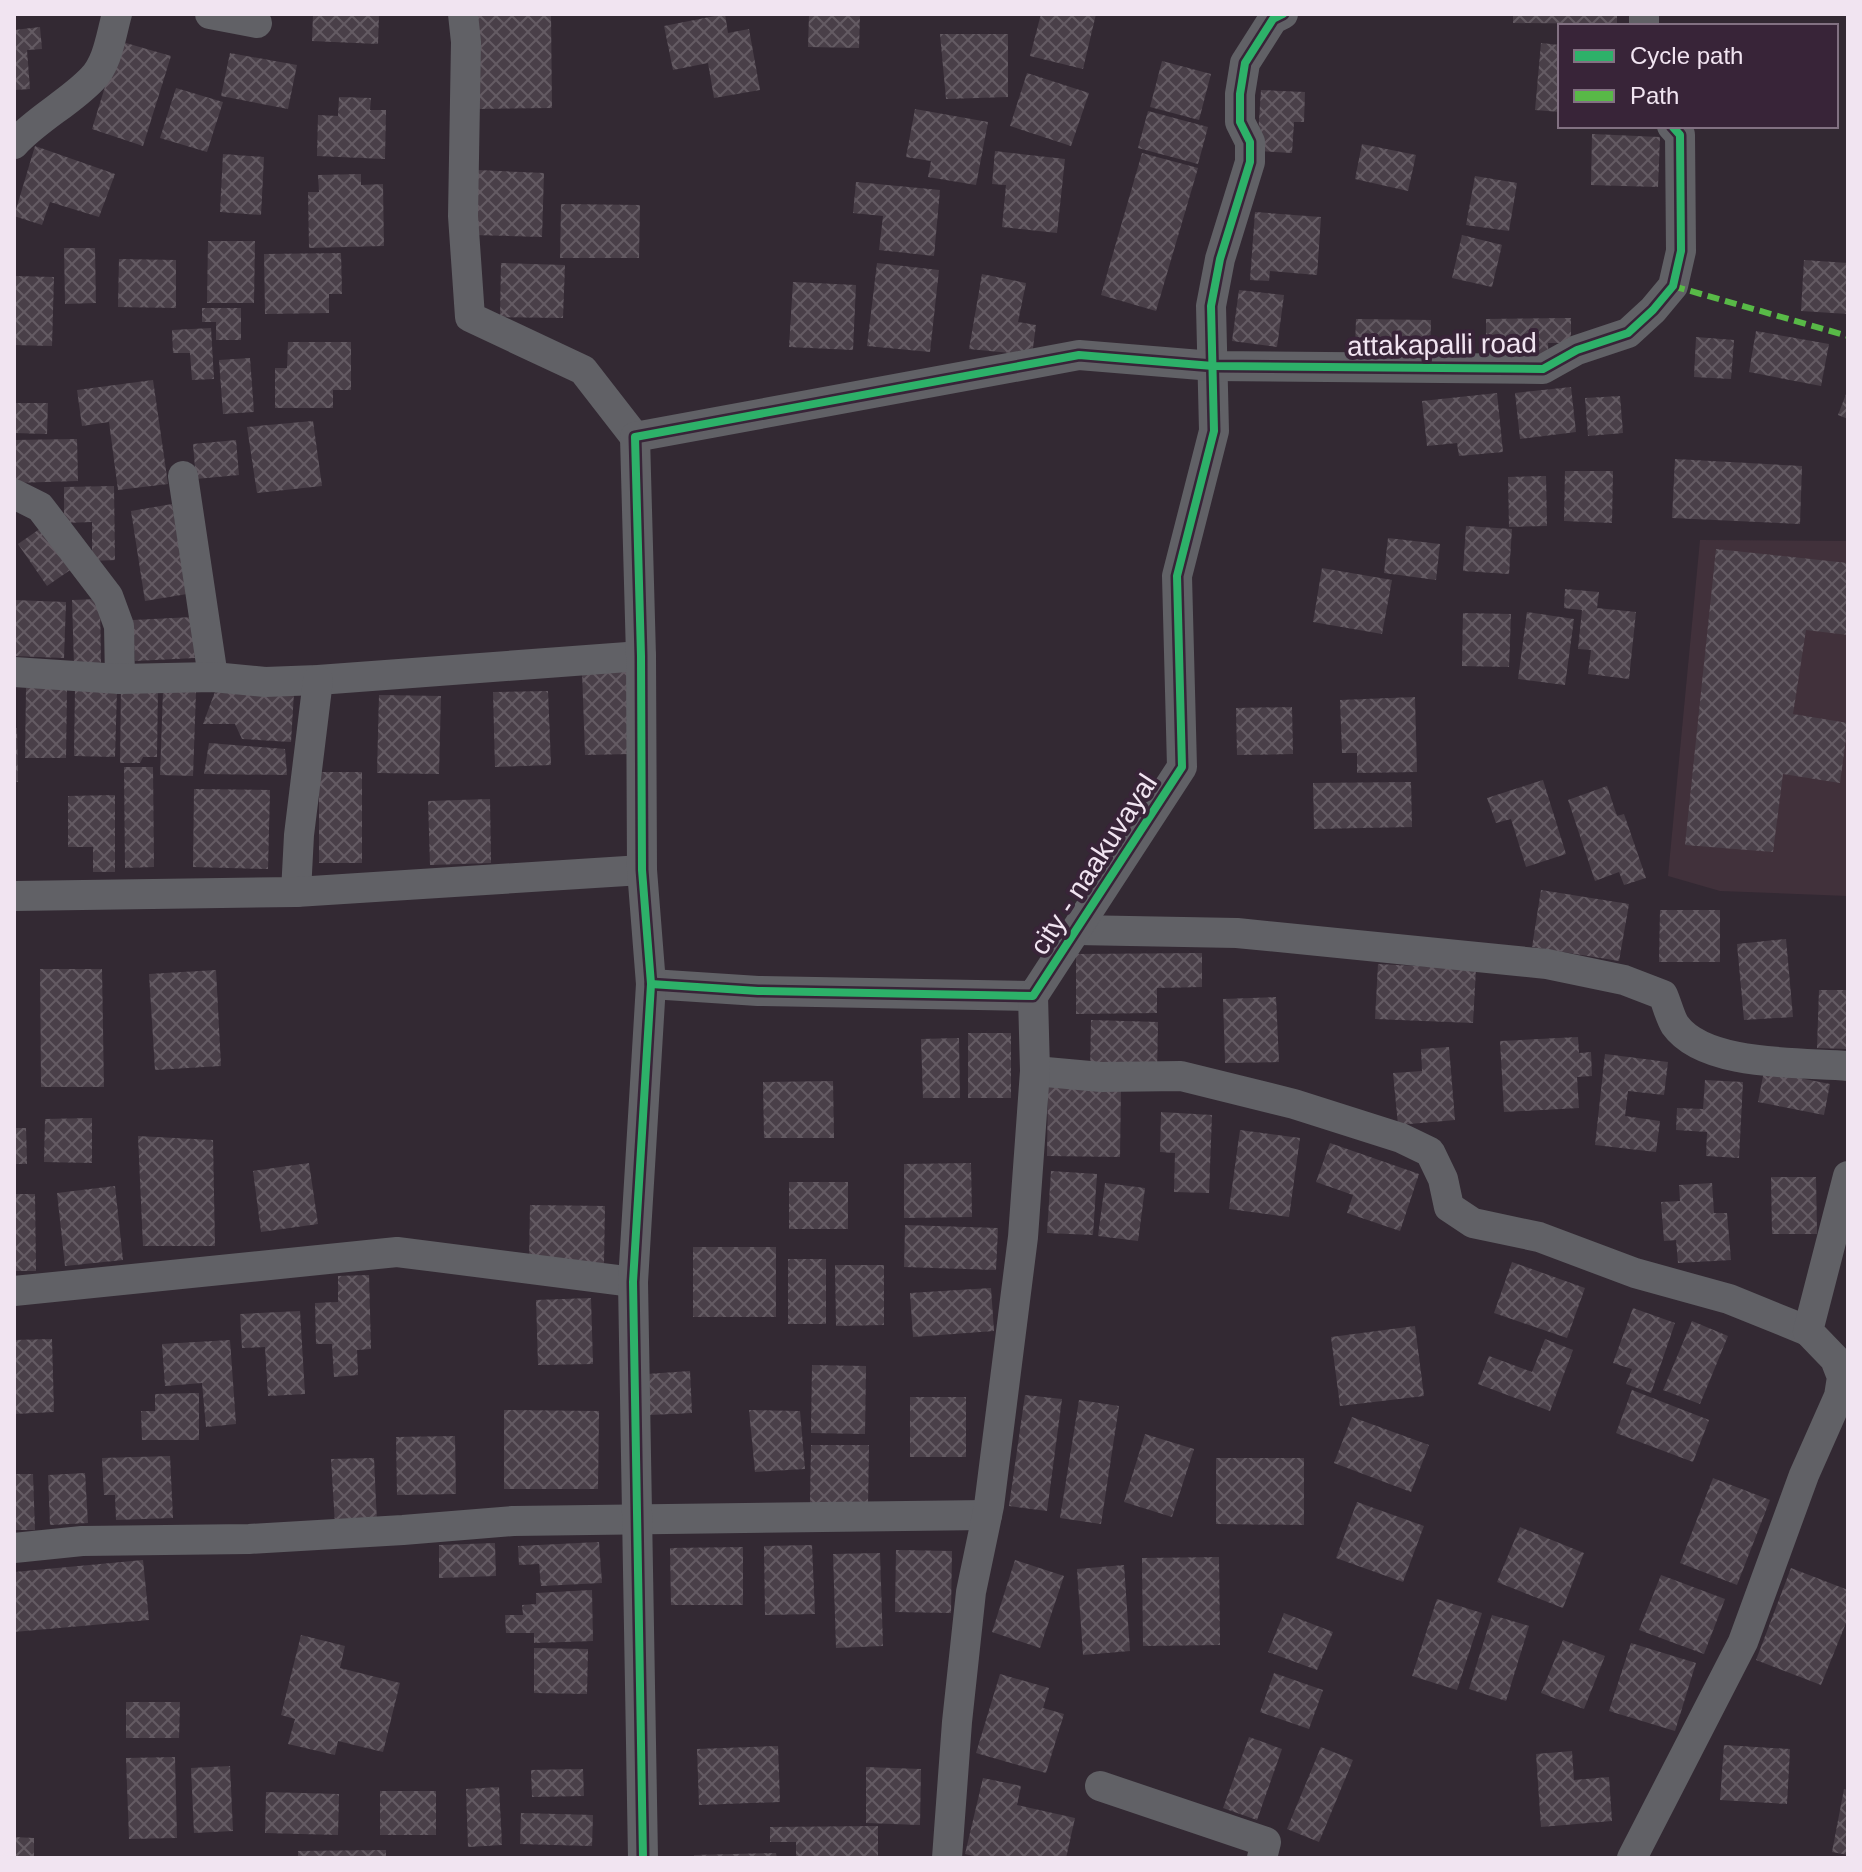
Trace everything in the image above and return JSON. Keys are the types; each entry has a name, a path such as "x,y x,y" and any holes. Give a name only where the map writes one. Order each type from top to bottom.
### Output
{"street":[{"path":"14,144 31,125 94,78 106,56 117,14"},
{"path":"210,14 257,23"},
{"path":"463,14 466,42 463,216 470,317 583,370 635,437 641,656 642,870 651,984 633,1282 643,1858"},
{"name":"city - naakuvayal","path":"651,984 758,991 1033,996 1182,767 1177,576 1214,431 1211,306 1223,246 1250,162 1250,142 1240,122 1245,63 1276,16"},
{"name":"attakapalli road","path":"635,437 1079,355 1213,366 1543,369 1577,350 1628,333 1673,286 1681,251 1680,135 1674,128"},
{"path":"183,476 213,677"},
{"path":"14,494 40,507 108,596 119,626 120,679"},
{"path":"14,672 120,679 213,677 265,682 641,656"},
{"path":"296,892 299,835 318,680"},
{"path":"14,896 296,892 642,870"},
{"path":"1076,930 1237,933 1547,964 1624,980 1663,995 1675,1025 1700,1047 1749,1059 1848,1066"},
{"path":"947,1858 971,1592 987,1515 1016,1312 1035,1071 1033,996"},
{"path":"1035,1071 1101,1077 1181,1076 1294,1104 1401,1138 1430,1152 1443,1179 1449,1207 1473,1223 1539,1237 1635,1273 1729,1299 1808,1331 1835,1359 1842,1377 1839,1396 1804,1475 1743,1642 1632,1858"},
{"path":"1808,1331 1848,1176"},
{"path":"14,1291 397,1252 633,1282"},
{"path":"14,1548 82,1541 249,1539 513,1521 987,1515"},
{"path":"1100,1786 1266,1842 1262,1858"}],"shaded area":[{"path":"1700,540 1848,541 1848,896 1720,891 1668,876"}],"building":[{"path":"313,14 379,14 378,44 312,41"},
{"path":"476,14 551,14 552,108 477,109"},
{"path":"725,14 728,33 749,29 760,90 714,98 708,63 673,70 664,26"},
{"path":"809,14 860,14 859,48 808,47"},
{"path":"1041,14 1096,14 1083,69 1030,56"},
{"path":"1513,14 1617,14 1617,24 1513,23"},
{"path":"40,27 42,49 27,50 30,89 14,90 14,30"},
{"path":"940,34 1008,34 1008,97 946,99"},
{"path":"119,41 171,56 143,146 92,129"},
{"path":"1541,43 1558,45 1558,112 1535,110"},
{"path":"230,53 297,65 288,109 221,96"},
{"path":"1162,61 1211,74 1199,120 1150,107"},
{"path":"1027,73 1089,93 1071,146 1010,126"},
{"path":"176,88 223,102 207,152 160,138"},
{"path":"1261,90 1305,92 1304,122 1294,122 1292,153 1257,151"},
{"path":"339,97 371,98 370,110 386,110 385,159 317,156 318,115 338,116"},
{"path":"915,109 988,122 976,185 928,177 931,161 906,157"},
{"path":"1148,111 1208,127 1198,164 1138,148"},
{"path":"1592,134 1660,137 1658,187 1591,185"},
{"path":"1362,144 1416,155 1408,191 1355,179"},
{"path":"35,146 115,174 99,217 50,202 42,225 14,216"},
{"path":"995,151 1065,159 1057,233 1002,227 1006,185 992,184"},
{"path":"1142,153 1198,168 1156,311 1101,295"},
{"path":"223,154 264,157 261,215 220,212"},
{"path":"477,170 544,173 542,237 474,235"},
{"path":"361,174 361,185 383,184 384,246 309,248 308,192 319,192 318,175"},
{"path":"1475,176 1517,183 1509,231 1466,225"},
{"path":"856,182 940,190 934,256 879,250 883,216 853,213"},
{"path":"561,204 640,205 639,258 560,258"},
{"path":"1255,212 1321,217 1317,275 1270,271 1269,281 1250,280"},
{"path":"1462,235 1502,245 1492,287 1452,278"},
{"path":"208,241 255,241 254,303 207,303"},
{"path":"64,248 95,248 96,303 65,304"},
{"path":"341,253 342,294 329,294 329,313 265,314 264,254"},
{"path":"119,259 176,260 176,308 118,307"},
{"path":"1804,260 1848,263 1848,314 1801,311"},
{"path":"501,263 565,265 563,318 500,317"},
{"path":"877,263 939,270 930,352 867,346"},
{"path":"982,274 1026,283 1018,322 1036,325 1032,355 969,349"},
{"path":"14,276 54,277 52,346 14,345"},
{"path":"793,282 856,285 853,350 789,347"},
{"path":"1239,290 1284,295 1277,347 1232,341"},
{"path":"202,308 241,308 241,340 216,340 216,322 202,322"},
{"path":"1571,318 1571,343 1548,343 1549,363 1509,364 1509,353 1486,354 1486,319"},
{"path":"1356,319 1431,320 1430,356 1389,356 1389,347 1355,346"},
{"path":"211,328 214,379 192,380 190,353 173,353 172,330"},
{"path":"1756,331 1829,344 1821,386 1749,372"},
{"path":"1696,337 1734,340 1731,379 1694,377"},
{"path":"288,342 351,342 351,390 333,390 333,408 275,408 275,368 287,368"},
{"path":"250,358 254,412 223,414 219,360"},
{"path":"153,380 168,484 118,490 109,422 82,426 77,390"},
{"path":"1571,387 1576,432 1520,439 1515,393"},
{"path":"1848,389 1848,419 1838,415"},
{"path":"1497,393 1503,452 1459,456 1457,443 1427,446 1422,401"},
{"path":"1620,396 1623,433 1588,436 1585,398"},
{"path":"14,403 48,403 47,434 14,433"},
{"path":"313,421 322,486 257,493 247,427"},
{"path":"77,439 78,481 14,483 14,440"},
{"path":"236,440 239,475 196,479 193,444"},
{"path":"1675,459 1802,466 1800,524 1672,518"},
{"path":"1565,471 1613,471 1612,523 1564,521"},
{"path":"1546,476 1547,526 1509,527 1508,477"},
{"path":"114,486 115,560 92,561 92,522 64,523 64,487"},
{"path":"172,504 187,594 145,601 131,511"},
{"path":"44,526 73,568 47,586 18,544"},
{"path":"1466,526 1512,529 1509,574 1463,571"},
{"path":"1388,538 1440,544 1436,580 1384,573"},
{"path":"1716,549 1848,563 1848,635 1806,630 1793,714 1848,723 1840,783 1783,774 1773,852 1685,845"},
{"path":"1322,568 1392,580 1382,634 1313,622"},
{"path":"1565,589 1599,592 1597,608 1636,612 1629,679 1588,674 1591,650 1578,649 1582,610 1564,608"},
{"path":"100,599 101,666 74,666 72,600"},
{"path":"14,600 66,602 64,658 14,656"},
{"path":"1527,612 1574,619 1565,685 1518,679"},
{"path":"1463,613 1511,614 1509,667 1462,666"},
{"path":"193,617 195,658 135,661 133,620"},
{"path":"629,670 631,754 585,755 582,671"},
{"path":"121,684 158,685 157,757 143,757 140,763 120,763"},
{"path":"26,688 67,688 66,758 25,758"},
{"path":"75,688 117,689 115,757 74,756"},
{"path":"216,689 294,693 291,742 242,739 235,724 203,724"},
{"path":"163,691 196,692 193,776 160,775"},
{"path":"548,691 551,765 495,767 493,692"},
{"path":"379,695 441,696 439,774 377,773"},
{"path":"1415,697 1417,772 1357,773 1357,753 1342,753 1340,700"},
{"path":"1292,707 1293,754 1237,755 1236,708"},
{"path":"14,728 17,728 18,782 14,782"},
{"path":"209,743 285,749 287,775 204,774"},
{"path":"124,767 153,767 154,867 125,868"},
{"path":"319,772 362,772 362,863 319,863"},
{"path":"1543,780 1566,854 1526,867 1511,819 1496,823 1487,798"},
{"path":"1411,782 1412,827 1314,829 1313,783"},
{"path":"1607,786 1617,816 1624,814 1646,878 1624,885 1619,872 1595,881 1568,800"},
{"path":"194,789 270,790 268,869 193,867"},
{"path":"115,795 115,872 93,872 93,847 68,847 68,796"},
{"path":"490,799 491,863 430,865 428,801"},
{"path":"1541,890 1629,904 1619,961 1532,947"},
{"path":"1660,910 1720,910 1720,962 1659,962"},
{"path":"1786,939 1793,1017 1744,1020 1737,944"},
{"path":"1202,953 1202,987 1157,988 1157,1013 1076,1014 1076,954"},
{"path":"1378,964 1476,969 1473,1023 1375,1019"},
{"path":"40,969 102,969 104,1087 41,1087"},
{"path":"216,970 221,1066 155,1070 149,974"},
{"path":"1819,990 1848,990 1848,1049 1817,1048"},
{"path":"1276,997 1279,1062 1225,1063 1223,999"},
{"path":"1091,1020 1158,1022 1157,1074 1090,1073"},
{"path":"968,1033 1011,1033 1011,1098 968,1098"},
{"path":"1578,1037 1579,1053 1591,1052 1592,1076 1577,1077 1579,1108 1504,1112 1500,1041"},
{"path":"959,1038 960,1098 923,1098 921,1039"},
{"path":"1449,1047 1455,1120 1398,1125 1393,1073 1422,1071 1421,1049"},
{"path":"1605,1054 1668,1062 1664,1095 1628,1091 1625,1116 1660,1121 1656,1152 1595,1145"},
{"path":"1764,1071 1830,1084 1824,1115 1758,1102"},
{"path":"1705,1080 1743,1082 1739,1158 1706,1156 1707,1132 1676,1130 1677,1108 1703,1109"},
{"path":"833,1081 834,1138 764,1138 763,1082"},
{"path":"1048,1085 1121,1087 1120,1157 1047,1156"},
{"path":"1161,1112 1212,1115 1209,1193 1174,1192 1175,1153 1160,1152"},
{"path":"92,1118 92,1163 44,1162 45,1119"},
{"path":"14,1128 26,1128 27,1164 14,1164"},
{"path":"1240,1130 1300,1138 1289,1217 1229,1209"},
{"path":"138,1136 213,1140 215,1246 143,1246"},
{"path":"1330,1143 1419,1174 1400,1231 1347,1213 1353,1195 1316,1182"},
{"path":"309,1163 318,1224 261,1232 253,1171"},
{"path":"971,1163 972,1217 904,1218 904,1164"},
{"path":"1051,1171 1097,1174 1093,1235 1047,1233"},
{"path":"1771,1177 1816,1177 1817,1234 1772,1234"},
{"path":"789,1182 848,1182 848,1229 789,1229"},
{"path":"1105,1183 1145,1188 1138,1241 1098,1236"},
{"path":"1712,1183 1714,1213 1727,1213 1731,1260 1678,1263 1676,1240 1664,1241 1661,1202 1680,1201 1679,1185"},
{"path":"115,1186 123,1260 65,1266 57,1193"},
{"path":"14,1194 35,1194 36,1271 14,1271"},
{"path":"530,1205 605,1206 604,1263 529,1262"},
{"path":"905,1225 998,1228 996,1270 904,1267"},
{"path":"693,1247 776,1247 776,1317 693,1317"},
{"path":"788,1259 826,1259 826,1324 788,1324"},
{"path":"1512,1262 1585,1288 1567,1338 1494,1313"},
{"path":"835,1265 884,1265 884,1325 836,1326"},
{"path":"369,1275 371,1349 357,1350 358,1375 334,1377 332,1344 316,1344 315,1303 338,1302 338,1276"},
{"path":"991,1288 994,1331 913,1337 910,1293"},
{"path":"591,1298 593,1364 538,1365 536,1300"},
{"path":"1633,1308 1675,1323 1651,1393 1626,1384 1632,1369 1613,1363"},
{"path":"300,1311 305,1394 268,1396 265,1347 242,1348 240,1314"},
{"path":"1692,1321 1728,1336 1700,1404 1663,1390"},
{"path":"1415,1326 1424,1396 1340,1406 1331,1337"},
{"path":"52,1339 54,1412 14,1414 14,1340"},
{"path":"1545,1339 1573,1350 1550,1411 1478,1384 1489,1356 1532,1372"},
{"path":"230,1340 236,1424 206,1427 202,1383 165,1386 162,1344"},
{"path":"812,1365 866,1366 865,1434 811,1433"},
{"path":"690,1371 692,1413 650,1415 647,1374"},
{"path":"1632,1390 1709,1420 1693,1462 1616,1433"},
{"path":"199,1393 199,1440 142,1440 141,1411 155,1411 155,1394"},
{"path":"1025,1395 1062,1399 1047,1511 1009,1506"},
{"path":"910,1397 966,1397 966,1457 910,1457"},
{"path":"1079,1400 1119,1406 1101,1524 1060,1518"},
{"path":"504,1410 599,1411 598,1489 504,1489"},
{"path":"749,1410 800,1411 805,1469 755,1472"},
{"path":"1352,1417 1429,1445 1411,1492 1334,1463"},
{"path":"1145,1434 1194,1449 1172,1517 1124,1502"},
{"path":"455,1436 456,1494 397,1495 396,1437"},
{"path":"811,1445 869,1445 868,1504 810,1503"},
{"path":"170,1456 173,1518 116,1520 115,1495 104,1495 102,1458"},
{"path":"374,1458 377,1523 335,1525 331,1459"},
{"path":"1216,1458 1304,1458 1304,1525 1216,1524"},
{"path":"85,1473 88,1523 50,1525 48,1475"},
{"path":"14,1474 33,1474 35,1530 14,1530"},
{"path":"1713,1478 1770,1500 1737,1585 1680,1563"},
{"path":"1357,1502 1424,1526 1403,1582 1336,1558"},
{"path":"1520,1527 1584,1553 1563,1608 1497,1582"},
{"path":"599,1542 602,1583 541,1586 539,1564 519,1565 518,1546"},
{"path":"495,1543 496,1576 439,1578 439,1545"},
{"path":"812,1545 815,1614 765,1615 764,1546"},
{"path":"743,1547 743,1605 671,1605 670,1548"},
{"path":"896,1550 952,1551 951,1613 895,1612"},
{"path":"880,1553 883,1646 836,1648 833,1554"},
{"path":"1219,1557 1220,1645 1143,1646 1142,1558"},
{"path":"143,1560 149,1620 14,1632 14,1572"},
{"path":"1015,1560 1064,1576 1040,1648 992,1632"},
{"path":"1124,1565 1130,1651 1083,1655 1077,1569"},
{"path":"1791,1568 1848,1590 1848,1618 1821,1685 1756,1660"},
{"path":"1661,1575 1725,1599 1704,1654 1639,1630"},
{"path":"592,1590 593,1641 534,1643 534,1633 506,1633 505,1615 523,1615 522,1605 536,1604 536,1593"},
{"path":"1437,1599 1482,1613 1457,1690 1412,1676"},
{"path":"1284,1613 1333,1632 1317,1670 1268,1652"},
{"path":"1492,1615 1529,1626 1506,1701 1469,1689"},
{"path":"301,1635 345,1646 340,1668 400,1683 383,1752 338,1741 335,1755 288,1744 295,1719 281,1715"},
{"path":"1563,1640 1605,1656 1584,1709 1541,1693"},
{"path":"1631,1643 1696,1663 1675,1731 1609,1711"},
{"path":"534,1648 588,1649 587,1694 534,1693"},
{"path":"1274,1673 1323,1690 1309,1729 1260,1712"},
{"path":"1000,1674 1049,1688 1043,1708 1064,1714 1046,1773 976,1753"},
{"path":"126,1702 180,1702 179,1738 126,1738"},
{"path":"1249,1737 1282,1749 1257,1820 1223,1808"},
{"path":"1724,1745 1790,1749 1787,1804 1720,1800"},
{"path":"778,1746 780,1802 699,1805 697,1749"},
{"path":"1321,1747 1353,1760 1319,1842 1287,1829"},
{"path":"1572,1751 1574,1780 1609,1777 1612,1821 1541,1827 1536,1754"},
{"path":"175,1757 177,1838 129,1839 126,1758"},
{"path":"230,1766 233,1831 194,1833 191,1768"},
{"path":"866,1767 921,1769 920,1825 866,1823"},
{"path":"583,1769 584,1796 532,1797 531,1770"},
{"path":"983,1778 1021,1786 1017,1805 1075,1818 1066,1858 982,1858 965,1854"},
{"path":"499,1787 502,1845 468,1847 466,1789"},
{"path":"1844,1789 1848,1790 1848,1855 1832,1852"},
{"path":"380,1791 436,1791 436,1835 380,1835"},
{"path":"266,1792 339,1794 338,1835 265,1833"},
{"path":"521,1813 593,1815 592,1846 520,1844"},
{"path":"878,1826 878,1858 796,1858 796,1842 770,1842 770,1827"},
{"path":"14,1837 34,1838 34,1858 14,1858"},
{"path":"386,1850 386,1858 298,1858 298,1851"},
{"path":"776,1853 777,1858 694,1858 694,1855"}],"marked path":[{"path":"1673,286 1848,336"}],"cycle path":[{"path":"651,984 758,991 1033,996 1182,767 1177,576 1214,431 1211,306 1220,259 1250,162 1250,142 1240,122 1245,63 1273,19 1283,14"},
{"path":"643,1858 633,1282 651,984 642,870 641,656 635,437 1079,355 1213,366 1543,369 1577,350 1628,333 1673,286 1681,251 1680,135 1674,128"}]}
